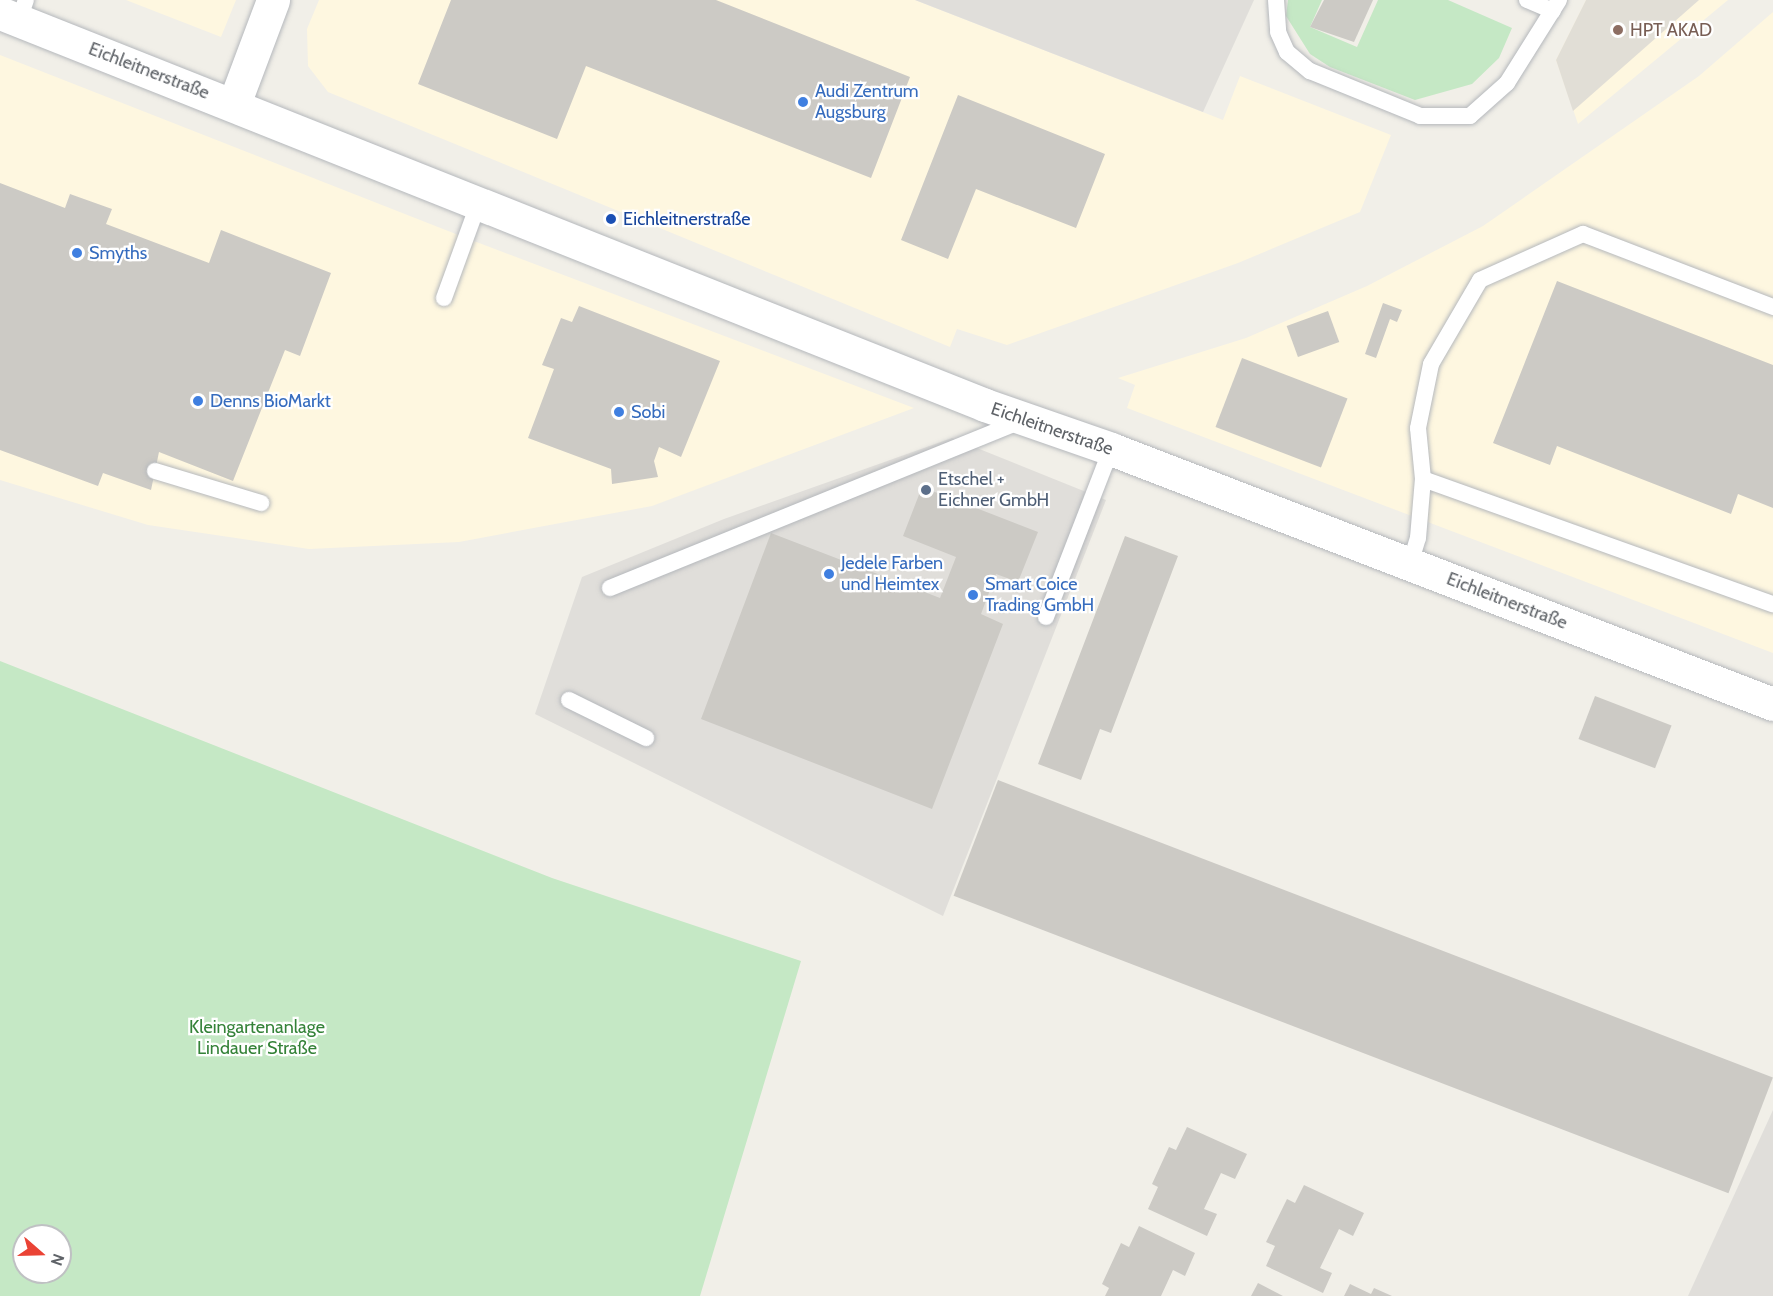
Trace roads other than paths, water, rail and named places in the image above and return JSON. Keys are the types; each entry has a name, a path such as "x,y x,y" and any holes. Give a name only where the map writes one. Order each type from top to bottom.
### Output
{"main road":[{"path":"234,104 273,0"},
{"name":"Eichleitnerstraße","path":"15,11 234,104 1026,418 1773,704"}],"lane":[{"path":"1276,0 1278,32 1287,52 1310,71 1420,116 1470,116 1507,83 1556,6 1527,0"},
{"path":"444,298 479,202"},
{"path":"1410,564 1418,538 1423,479 1418,428 1431,364 1480,280 1583,234 1773,308"},
{"path":"610,588 1026,418"},
{"path":"1046,617 1111,449"},
{"path":"155,471 261,503"},
{"path":"1423,479 1773,604"},
{"path":"569,700 646,738"}],"place":[{"name":"HPT AKAD","path":"1618,30"},
{"name":"Audi Zentrum Augsburg","path":"803,102"},
{"name":"Eichleitnerstraße","path":"611,219"},
{"name":"Smyths","path":"77,253"},
{"name":"Denns BioMarkt","path":"198,401"},
{"name":"Sobi","path":"619,412"},
{"name":"Etschel + Eichner GmbH","path":"926,490"},
{"name":"Jedele Farben und Heimtex","path":"829,574"},
{"name":"Smart Coice Trading GmbH","path":"973,595"}],"park label":[{"name":"Kleingartenanlage Lindauer Straße","path":"257,1038"}]}
